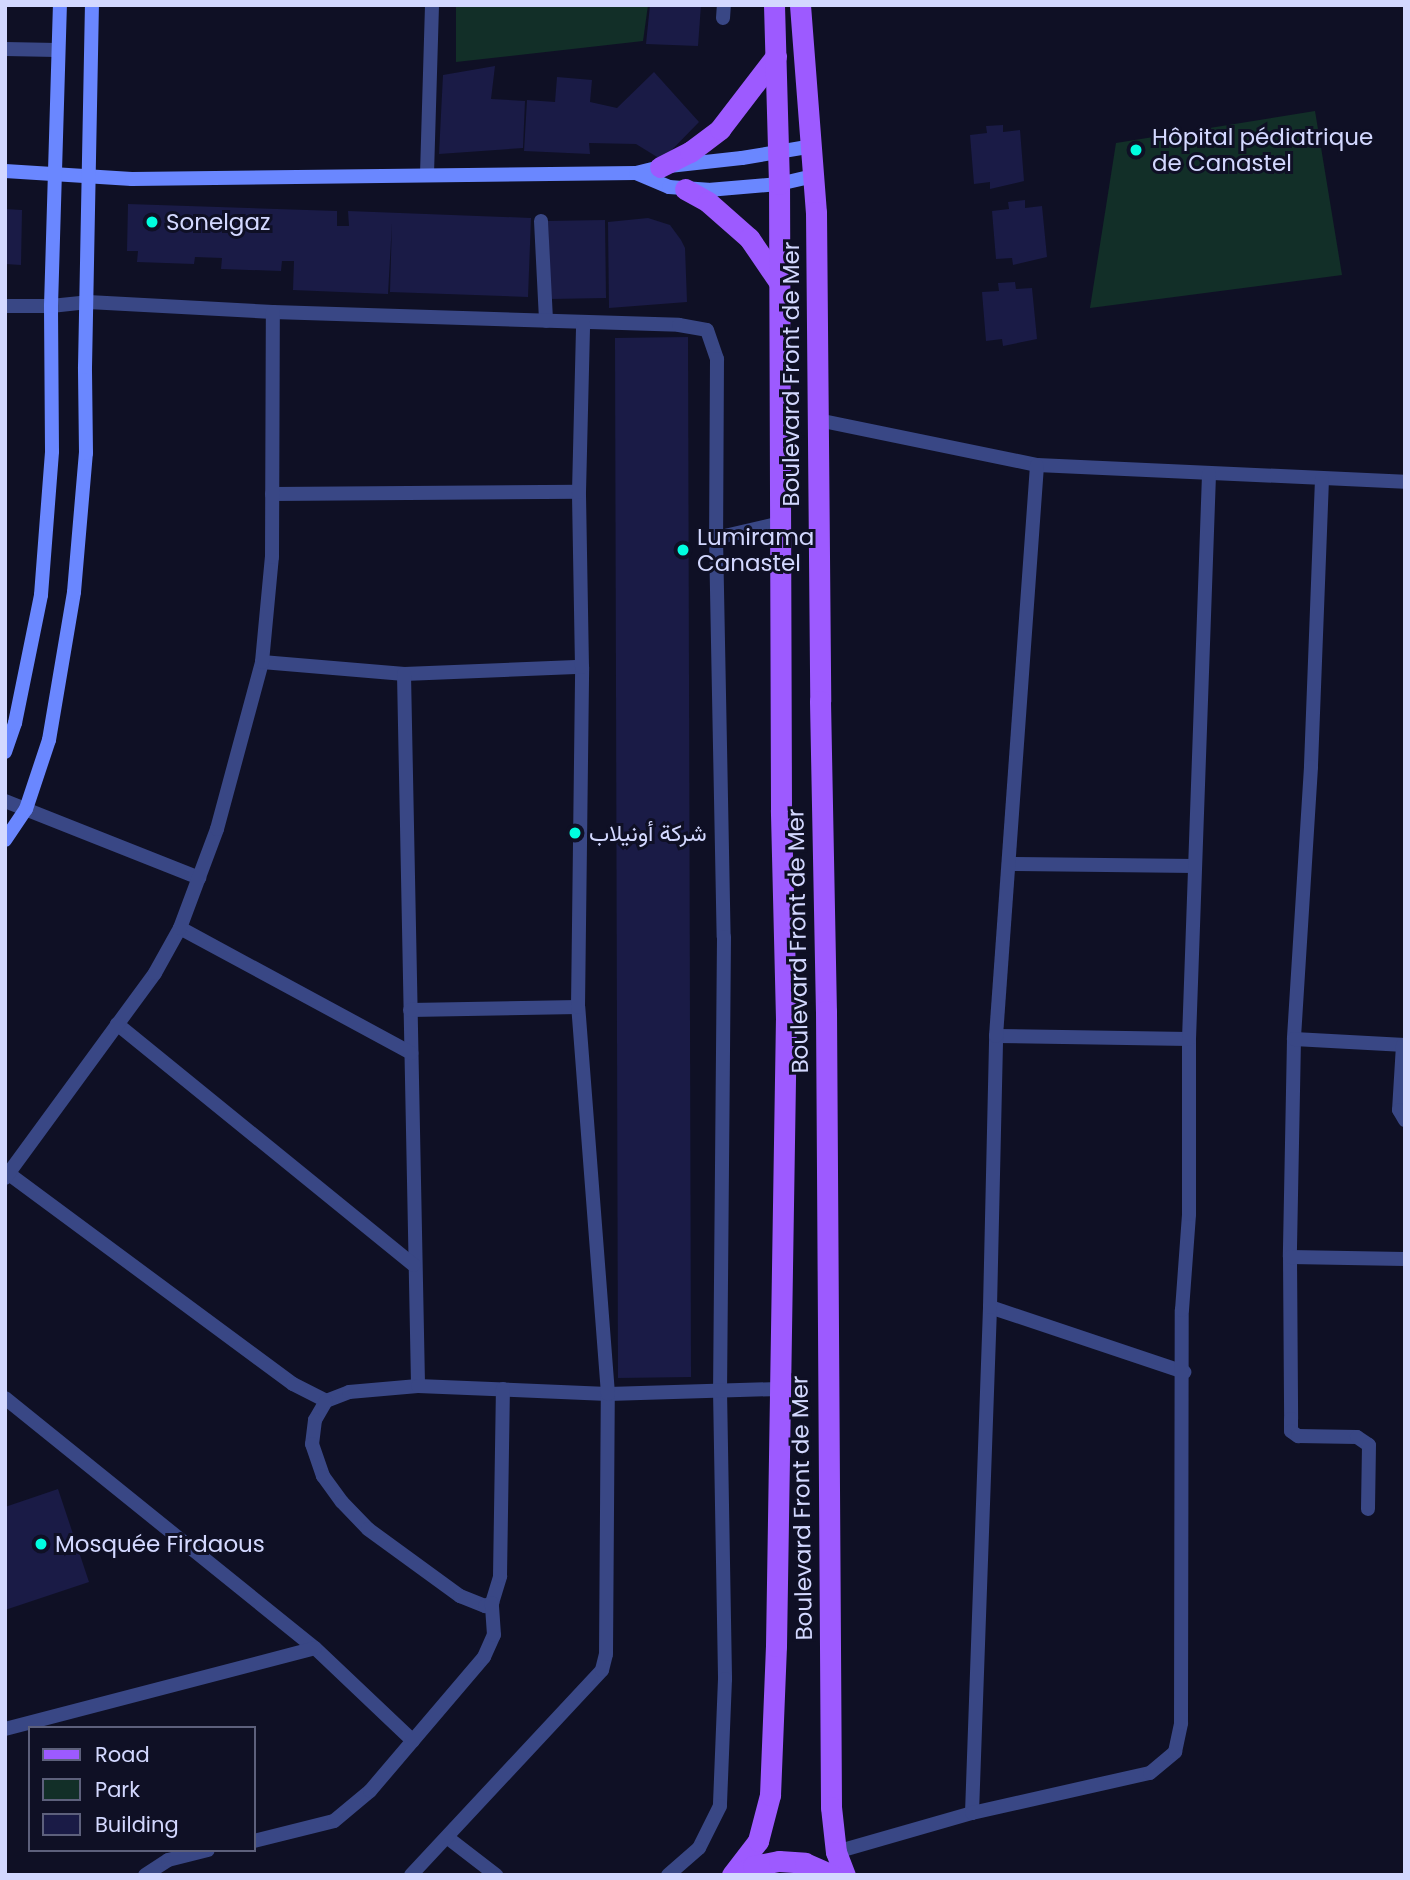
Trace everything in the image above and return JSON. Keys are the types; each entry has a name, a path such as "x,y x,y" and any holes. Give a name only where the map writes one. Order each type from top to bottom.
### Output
{"main road":[{"path":"5,752 15,723 41,595 52,452 51,306 60,5"},
{"path":"5,840 26,809 49,740 75,592 86,453 92,5"},
{"path":"735,1875 758,1841 770,1795 780,1389 786,1019 781,810 779,184 774,5"},
{"name":"Boulevard Front de Mer","path":"800,5 814,176 826,1011 831,1807 836,1852 845,1875"},
{"path":"660,167 690,152 720,129 776,56"},
{"path":"777,101 808,100"},
{"path":"5,171 90,178 636,173 660,167 778,153 813,146"},
{"path":"636,173 669,187 685,189 731,189 779,184 814,176"},
{"path":"685,189 719,211 749,238 779,283"},
{"path":"735,1875 753,1866 779,1861 805,1863 832,1875"}],"street":[{"path":"427,174 432,5"},
{"path":"5,48 57,50"},
{"path":"541,221 546,321"},
{"path":"5,306 51,306 88,302 272,312 679,325 707,330 717,359 716,538 724,937 720,1390 725,1679 720,1805 699,1848 668,1875"},
{"path":"272,312 272,557 262,662 217,829 180,928 155,973 7,1176 293,1384 326,1401"},
{"path":"411,1875 448,1838 605,1663 608,1394 578,1007 582,667 579,492 583,324"},
{"path":"818,420 1037,466 1405,482"},
{"path":"972,1813 990,1307 996,1036 1037,466"},
{"path":"836,1852 972,1813 1150,1773 1175,1752 1181,1723 1184,1372 1182,1310 1189,1214 1189,1039 1209,474"},
{"path":"1322,479 1311,767 1294,1039 1290,1257 1291,1431 1302,1437 1347,1436 1365,1441 1370,1449 1368,1509"},
{"path":"272,494 579,492"},
{"path":"716,538 781,523"},
{"path":"262,662 404,674 582,667"},
{"path":"404,674 418,1386"},
{"path":"5,801 199,878"},
{"path":"1009,864 1195,866"},
{"path":"180,928 411,1053"},
{"path":"410,1010 578,1007"},
{"path":"117,1024 414,1265"},
{"path":"996,1036 1189,1039"},
{"path":"1294,1039 1404,1045 1399,1110 1405,1120"},
{"path":"1290,1257 1405,1259"},
{"path":"990,1307 1184,1372"},
{"path":"492,1604 476,1605 460,1595 368,1529 342,1503 323,1476 312,1444 315,1420 326,1401 349,1392 418,1386 608,1394 780,1389"},
{"path":"256,1840 334,1821 370,1791 484,1657 494,1635 492,1604 500,1576 503,1389"},
{"path":"5,1398 315,1648 413,1741"},
{"path":"5,1729 315,1648"},
{"path":"448,1838 496,1875"},
{"path":"145,1875 168,1860 200,1852"}],"green space":[{"path":"456,5 648,5 643,41 456,62"},
{"path":"1315,111 1342,275 1090,308 1116,143"}],"building":[{"path":"650,5 701,5 698,46 646,44"},
{"path":"495,66 491,99 525,101 523,148 439,154 443,75"},
{"path":"654,72 699,122 662,160 636,144 589,143 590,154 524,151 527,100 555,102 557,77 592,80 590,102 617,108"},
{"path":"1003,125 1003,132 1020,130 1024,181 990,189 990,182 974,184 970,135 987,133 986,126"},
{"path":"1025,200 1025,208 1042,206 1047,257 1013,265 1012,258 996,259 992,211 1009,209 1008,202"},
{"path":"128,204 337,211 337,226 349,226 348,211 531,218 528,297 390,292 392,223 388,294 293,290 294,261 282,261 281,271 221,269 222,258 195,257 194,264 137,262 138,251 127,251"},
{"path":"5,209 22,210 21,265 5,264"},
{"path":"648,218 670,225 685,248 687,302 609,308 608,222"},
{"path":"605,220 606,298 550,299 548,221"},
{"path":"1015,282 1016,289 1032,288 1037,339 1003,346 1002,339 986,341 982,292 999,291 998,283"},
{"path":"688,337 691,1377 618,1378 615,338"},
{"name":"Mosquée Firdaous","path":"58,1489 89,1582 5,1610 5,1507"}],"place":[{"name":"Hôpital pédiatrique de Canastel","path":"1136,150"},
{"name":"Sonelgaz","path":"152,222"},
{"name":"Lumirama Canastel","path":"683,550"},
{"name":"شركة أونيلاب","path":"575,833"},
{"name":"Mosquée Firdaous","path":"41,1544"}]}
